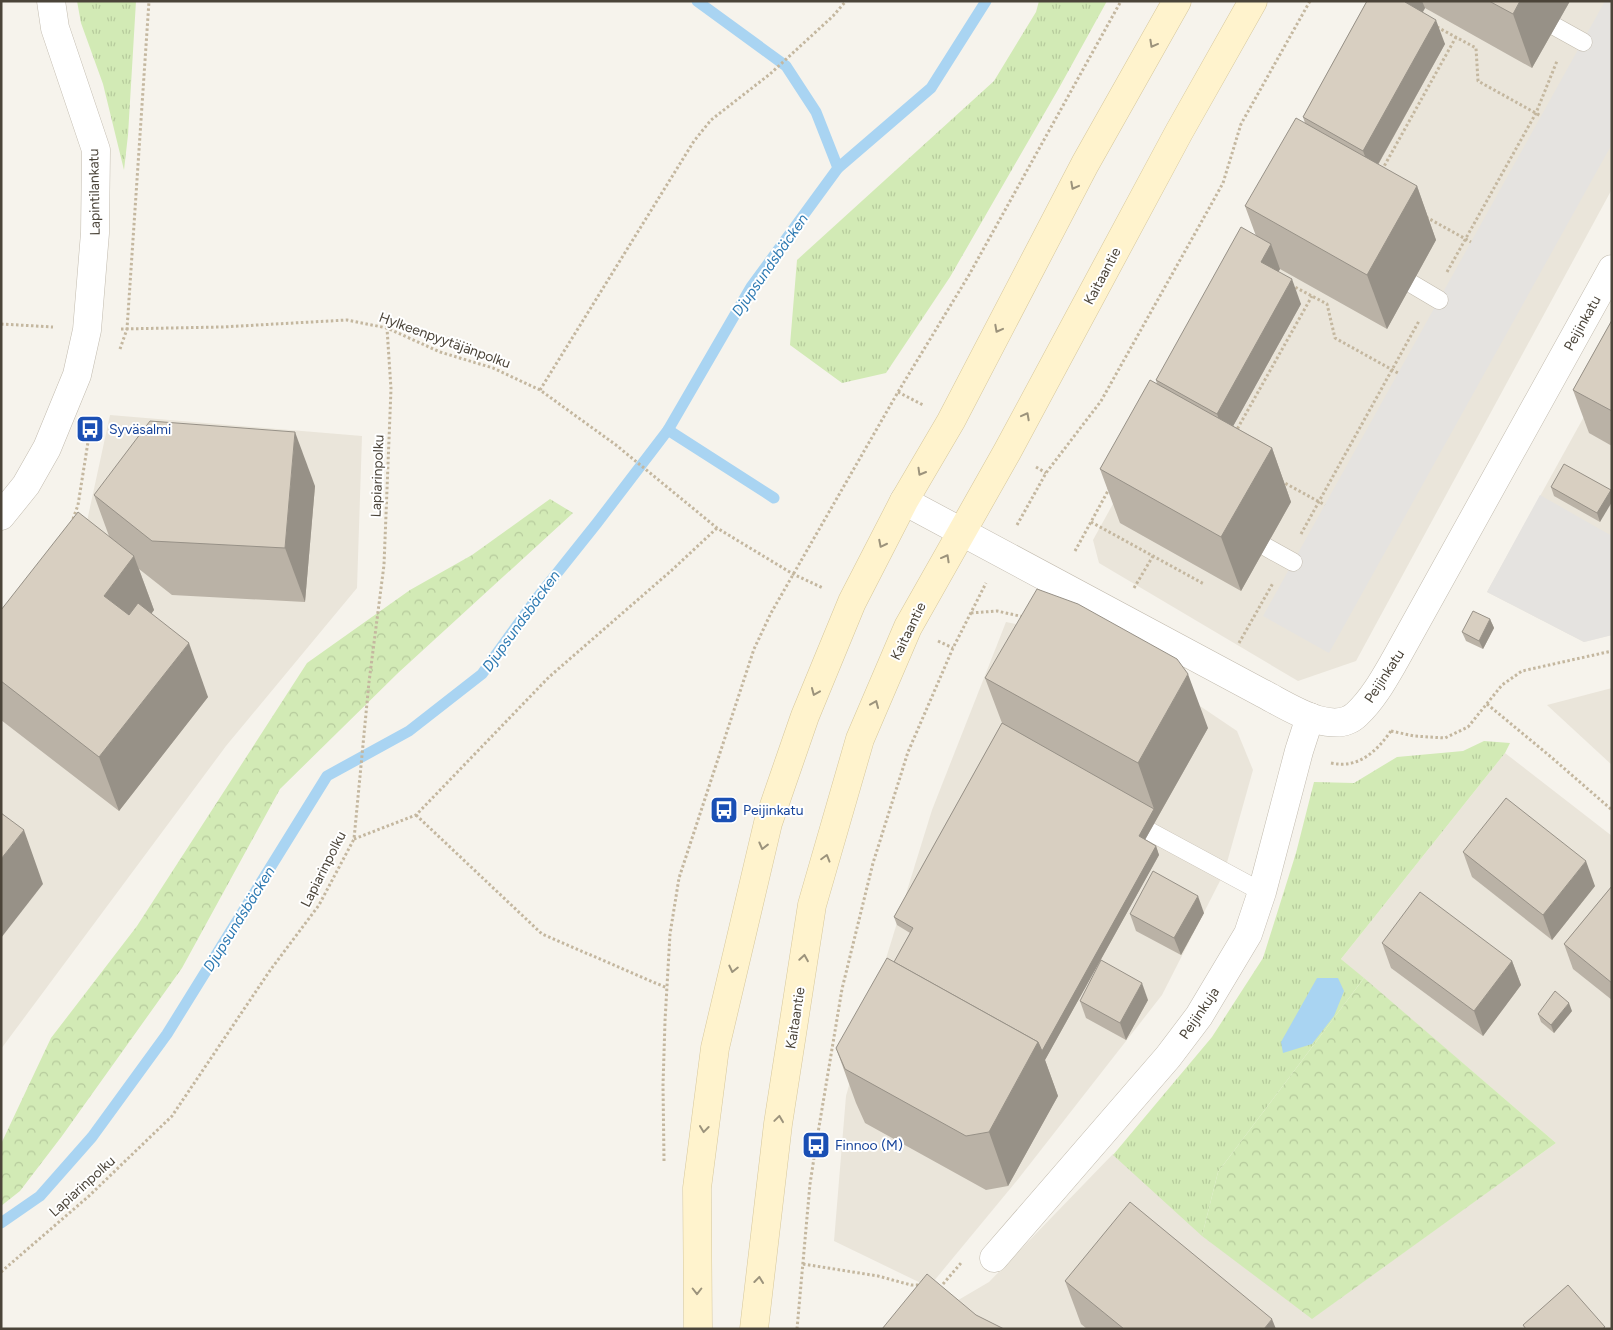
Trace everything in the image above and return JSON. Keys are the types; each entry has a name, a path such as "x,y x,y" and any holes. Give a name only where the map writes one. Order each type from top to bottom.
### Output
{"main road":[{"path":"698,1329 696,1188 715,1048 768,823 805,716 852,602 904,501 951,421 1085,164 1177,1"},
{"name":"Kaitaantie","path":"754,1329 778,1124 812,905 860,739 908,627 1007,452 1175,140 1253,1"}],"street":[{"name":"Lapintilankatu","path":"1,516 26,485 47,448 77,375 87,330 95,233 96,150 55,28 52,1"},
{"name":"Peijinkatu","path":"904,501 1245,684 1310,717 1323,722 1338,723 1356,716 1371,699 1407,639 1612,269"},
{"name":"Peijinkuja","path":"994,1258 1145,1085 1198,1016 1248,934 1262,892 1310,717"}],"lane":[{"path":"1562,30 1583,42"},
{"path":"1412,284 1436,298"},
{"path":"1266,547 1290,560"},
{"path":"1149,831 1262,892"}],"path":[{"path":"117,356 127,328 149,1"},
{"path":"540,390 694,141 711,120 770,74 833,16 846,1"},
{"path":"665,1021 670,934 679,878 754,649 771,613 793,574 898,392 969,275 1121,1"},
{"path":"1026,508 1046,473 1101,401 1132,347 1223,183 1241,124 1310,1"},
{"path":"1433,25 1476,48 1478,80 1541,116"},
{"path":"1239,644 1290,560 1319,502 1392,370 1436,298 1466,239 1536,113 1562,30"},
{"path":"1382,170 1456,37"},
{"path":"1423,215 1471,242"},
{"path":"1289,283 1327,304 1335,338 1398,373"},
{"path":"1235,434 1312,296"},
{"name":"Hylkeenpyytäjänpolku","path":"127,328 222,327 347,320 387,328 440,352 493,368 540,390 616,445 717,528 793,574"},
{"path":"1,324 55,327"},
{"name":"Lapiarinpolku","path":"1,1272 89,1196 172,1116 271,969 320,905 354,839 369,682 384,564 391,389 387,328"},
{"path":"72,522 78,506 89,438"},
{"path":"1276,478 1325,505"},
{"path":"1075,551 1110,488"},
{"path":"1091,522 1204,584"},
{"path":"354,839 416,815 459,773 548,677 672,570 717,528"},
{"path":"1131,593 1153,556"},
{"path":"797,1329 810,1184 842,989 873,863 908,752 953,648 971,613 997,611 1030,618"},
{"path":"1330,763 1339,765 1359,762 1381,745 1391,731 1414,736 1444,738 1468,727 1502,685 1522,671 1612,651"},
{"path":"1487,704 1612,810"},
{"path":"416,815 542,934 667,988"},
{"path":"935,1284 943,1284 962,1262"},
{"path":"803,1264 878,1276 911,1285 927,1285"}],"shaded area":[{"path":"1391,1 1612,1 1612,189 1356,661 1298,681 1099,563 1093,540"},
{"path":"1605,1 1612,1 1612,144 1329,653 1263,616"},
{"path":"1612,366 1612,635 1584,642 1487,592"},
{"path":"110,415 362,436 357,588 226,746 1,1049 1,671 76,572"},
{"path":"1540,495 1612,536 1612,635 1584,642 1487,592"},
{"path":"1006,622 1063,634 1197,704 1237,731 1253,770 1224,873 1162,995 1019,1178 929,1287 834,1241 846,1096 875,994 932,810"},
{"path":"1612,688 1612,765 1547,705"},
{"path":"1505,753 1612,836 1612,1329 921,1329 931,1316 989,1282 1113,1154 1314,1317 1556,1143 1341,959"}],"green space":[{"path":"77,1 136,1 128,135 124,170 103,84 81,23"},
{"path":"1039,1 1107,1 950,277 886,373 842,383 790,345 797,260 994,81 1036,12"},
{"path":"550,499 573,513 398,673 280,789 182,968 62,1136 20,1191 1,1206 1,1144 51,1038 137,926 307,663 410,590 472,555"},
{"path":"1484,741 1510,743 1505,753 1341,959 1364,978 1218,1172 1202,1236 1113,1155 1212,1037 1263,958 1296,853 1314,782 1354,783 1397,757 1463,751"},
{"path":"1364,978 1556,1143 1312,1319 1202,1236 1218,1172"}],"water":[{"path":"1317,978 1338,978 1344,991 1334,1016 1312,1044 1283,1053 1281,1042"}],"building":[{"path":"1367,1 1406,1 1436,20 1363,151 1303,117"},
{"path":"1489,1 1520,1 1513,14"},
{"path":"1296,118 1417,186 1367,275 1245,206"},
{"path":"1241,227 1271,244 1261,262 1292,279 1217,414 1156,380"},
{"path":"1612,320 1612,411 1573,390"},
{"path":"1150,380 1272,448 1221,537 1100,469"},
{"path":"150,421 295,432 285,548 152,541 94,495"},
{"path":"1564,464 1611,490 1597,513 1551,487"},
{"path":"78,512 134,556 104,596 129,615 138,603 189,643 99,757 1,681 1,610"},
{"path":"1037,589 1078,604 1177,659 1188,674 1138,763 985,678"},
{"path":"1473,611 1490,619 1479,641 1462,632"},
{"path":"1002,723 1154,809 1139,836 1156,846 1042,1051 1038,1042 894,962 913,928 894,917"},
{"path":"1506,798 1586,861 1543,915 1463,852"},
{"path":"1,813 24,830 1,859"},
{"path":"1153,871 1198,896 1174,938 1130,914"},
{"path":"1612,886 1612,983 1564,944"},
{"path":"1420,892 1512,961 1474,1011 1382,943"},
{"path":"887,958 1038,1042 989,1132 966,1136 845,1069 836,1048"},
{"path":"1101,960 1142,983 1120,1023 1080,1001"},
{"path":"1555,991 1569,1003 1551,1025 1538,1014"},
{"path":"1130,1202 1272,1319 1264,1329 1124,1329 1065,1281"},
{"path":"927,1274 976,1315 1004,1329 882,1329"},
{"path":"1568,1285 1605,1327 1602,1329 1526,1329 1523,1325"}],"waterway":[{"path":"697,1 786,66 816,112 838,168"},
{"name":"Djupsundsbäcken","path":"1,1223 40,1196 92,1137 167,1034 327,776 409,731 482,674 534,602 668,430 751,287 838,168 931,88 986,1"},
{"path":"668,430 774,498"}],"place":[{"name":"Syväsalmi","path":"90,429"},
{"name":"Peijinkatu","path":"724,810"},
{"name":"Finnoo (M)","path":"816,1145"}]}
